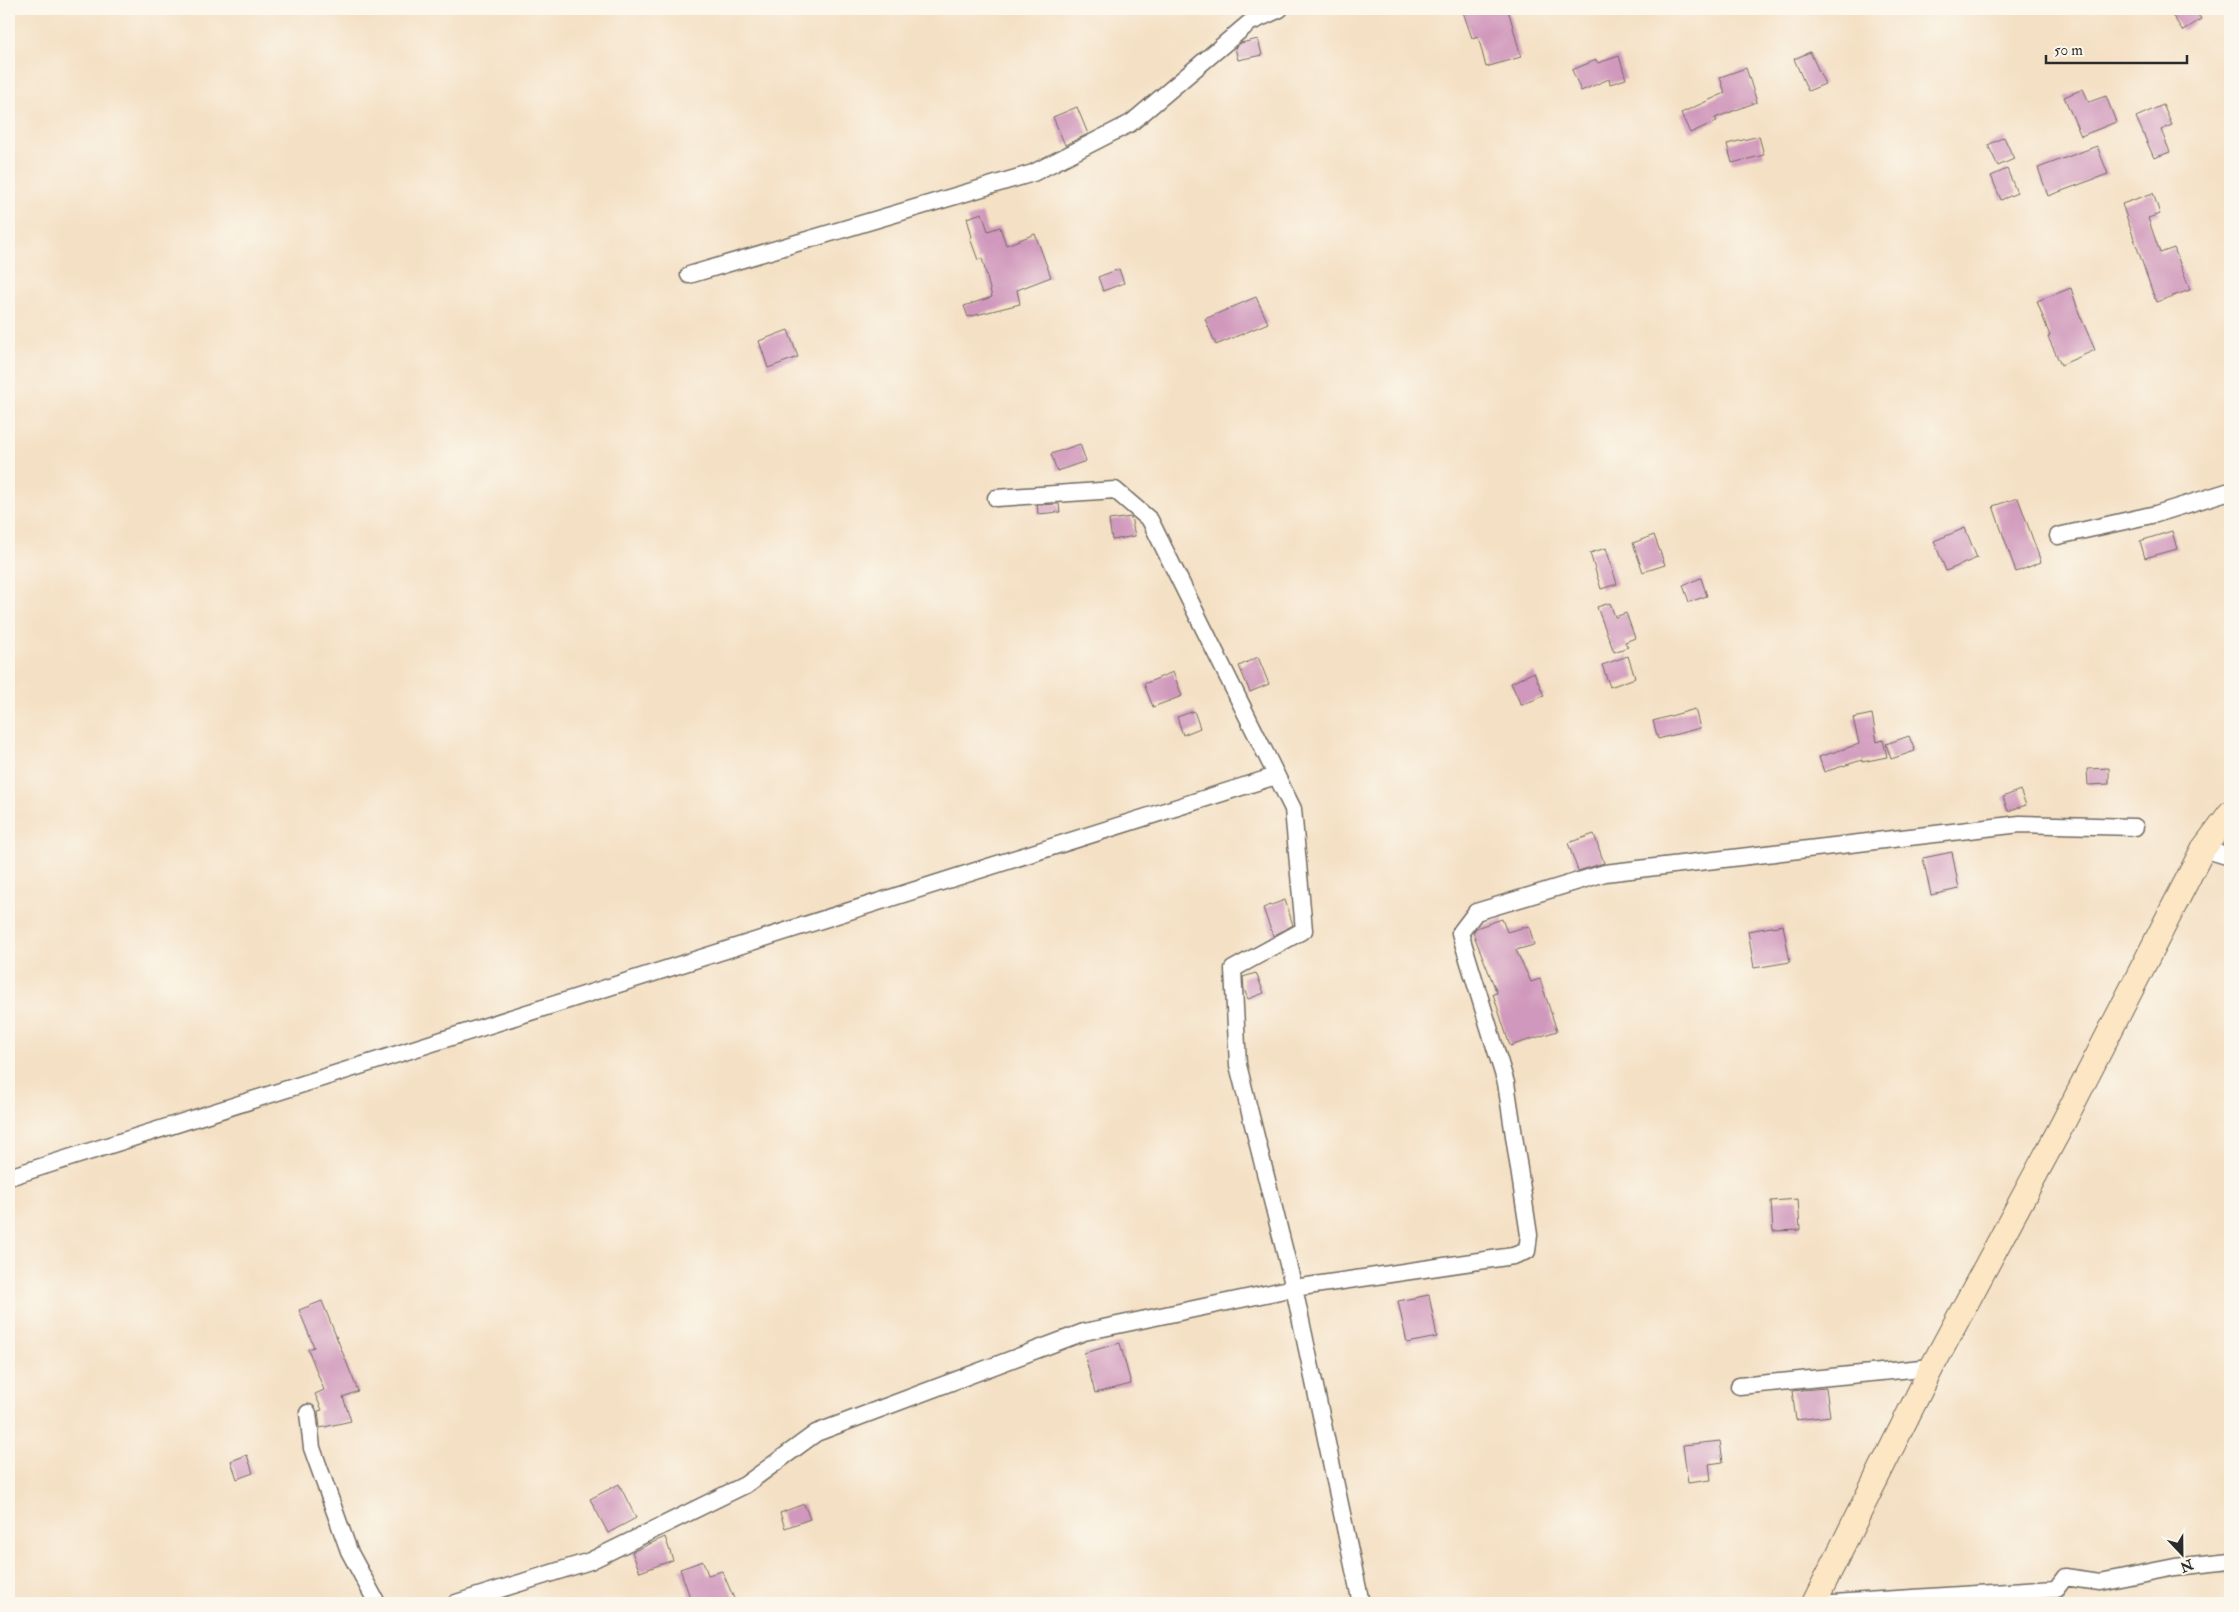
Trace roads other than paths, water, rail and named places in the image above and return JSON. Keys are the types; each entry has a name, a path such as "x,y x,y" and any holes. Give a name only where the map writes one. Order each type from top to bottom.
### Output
{"main road":[{"path":"1814,1603 1932,1367 2062,1125 2203,849 2230,813"}],"street":[{"path":"689,276 1033,173 1131,123 1249,23 1280,9"},
{"path":"996,498 1115,490 1150,520 1293,809 1304,930 1233,969 1238,1065 1294,1288 1361,1603"},
{"path":"2058,536 2156,514 2230,491"},
{"path":"9,1178 1276,776"},
{"path":"456,1603 590,1561 745,1485 816,1433 1084,1332 1294,1288 1513,1256 1527,1251 1529,1235 1506,1083 1460,933 1476,912 1605,872 2020,824 2135,827"},
{"path":"2203,849 2230,857"},
{"path":"1739,1386 1932,1367"},
{"path":"308,1413 312,1448 348,1550 377,1603"},
{"path":"1833,1603 2056,1589 2065,1577 2100,1582 2175,1567 2230,1561"}]}
